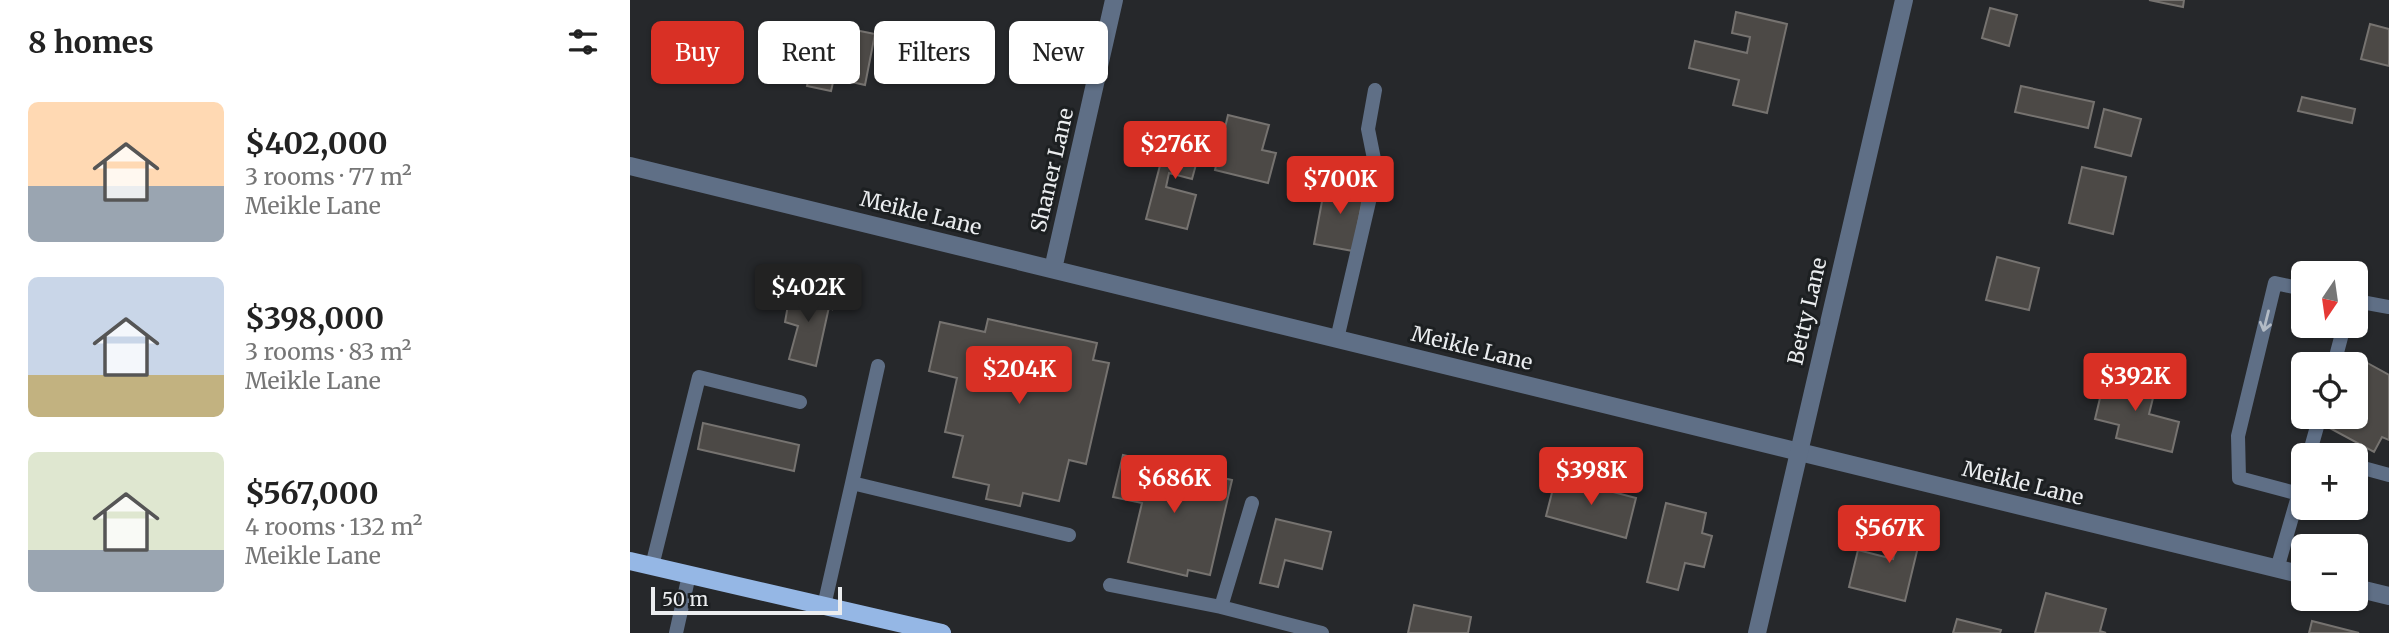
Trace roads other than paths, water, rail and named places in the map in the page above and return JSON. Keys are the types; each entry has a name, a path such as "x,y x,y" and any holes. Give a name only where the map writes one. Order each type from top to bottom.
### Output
{"main road":[{"path":"630,561 942,633"}],"street":[{"name":"Shaner Lane","path":"1053,269 1114,0"},
{"name":"Betty Lane","path":"1756,633 1904,0"},
{"name":"Meikle Lane","path":"630,166 2291,572"},
{"path":"2368,591 2389,596"}],"lane":[{"path":"1336,339 1372,189 1375,164 1368,129 1374,90"},
{"path":"2291,286 2275,283 2238,436 2239,478 2291,492"},
{"path":"2368,303 2389,307"},
{"path":"824,606 878,366"},
{"path":"652,566 699,377 800,402"},
{"path":"2368,469 2389,475"},
{"path":"852,483 1069,535"},
{"path":"1221,607 1252,503"},
{"path":"2277,569 2291,520"},
{"path":"676,633 689,575"},
{"path":"1110,585 1221,607 1322,633"}]}
